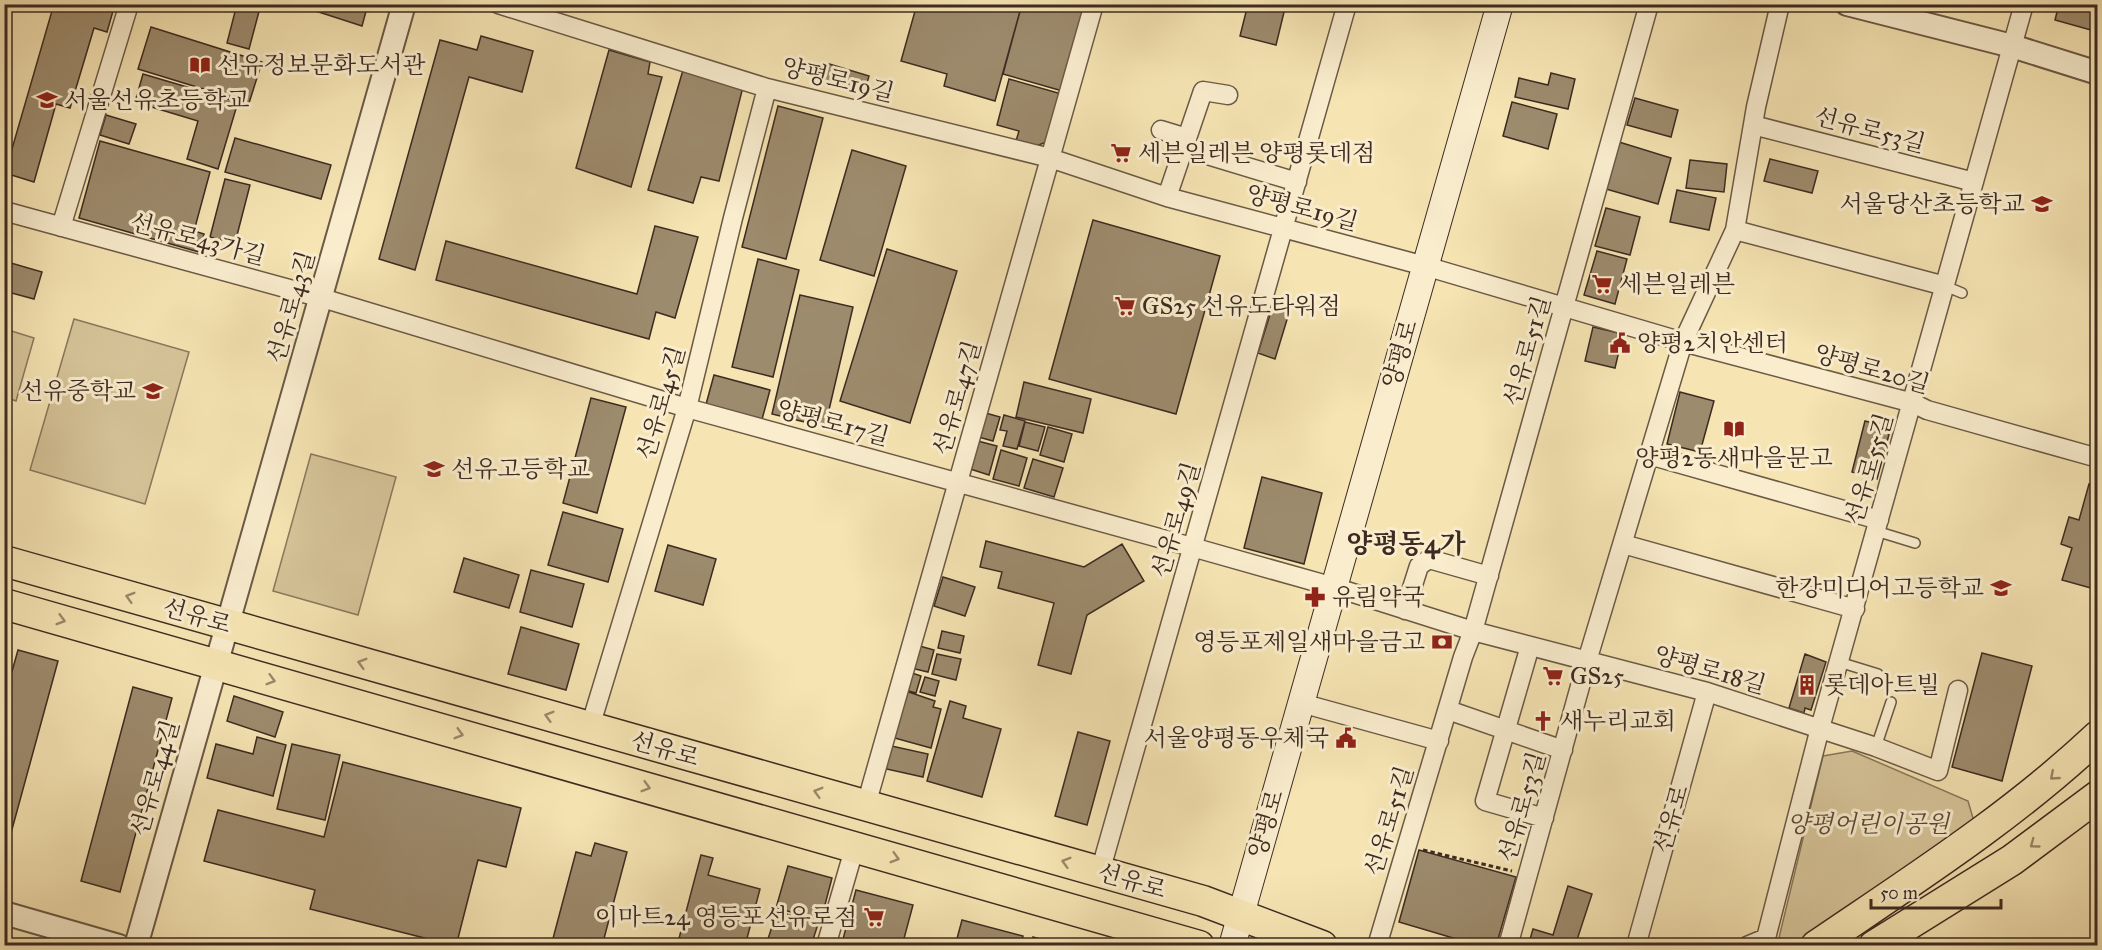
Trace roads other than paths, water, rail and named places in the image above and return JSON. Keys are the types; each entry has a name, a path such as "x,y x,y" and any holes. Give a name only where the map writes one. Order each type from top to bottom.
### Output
{"main road":[{"name":"양평로","path":"1232,945 1500,4"},
{"name":"선유로","path":"4,561 1203,901 1322,945"},
{"name":"선유로","path":"4,604 1199,945"},
{"path":"1816,945 1984,831 2054,776 2096,738"},
{"path":"1875,945 2012,860 2097,796"}],"street":[{"path":"61,227 129,4"},
{"name":"선유로43길","path":"226,624 322,298 404,4"},
{"name":"양평로19길","path":"498,4 767,88 1050,158 1167,197 1425,266"},
{"name":"선유로47길","path":"866,805 1094,4"},
{"name":"선유로49길","path":"1100,872 1347,4"},
{"name":"선유로51길","path":"1377,945 1489,576 1649,4"},
{"name":"선유로53길","path":"1508,945 1587,661 1683,342 1735,230 1753,125 1780,4"},
{"path":"1846,4 1900,11 2097,73"},
{"name":"선유로55길","path":"1747,945 1767,938 1820,728 1913,403 1953,289 1974,182 2024,4"},
{"name":"선유로45길","path":"590,727 687,408 767,88"},
{"path":"1167,197 1203,91 1228,96"},
{"name":"선유로53길","path":"1753,125 1974,182"},
{"path":"1161,130 1186,143 1297,182"},
{"name":"선유로43가길","path":"4,211 322,298"},
{"path":"1735,230 1953,289"},
{"name":"양평로20길","path":"1425,266 1683,342 1913,403 1928,410 2097,458"},
{"name":"양평로17길","path":"322,298 687,408 1334,587"},
{"path":"1649,455 1878,526"},
{"path":"1623,544 1855,609"},
{"path":"1405,610 1419,566 1430,559 1489,576"},
{"name":"양평로18길","path":"1334,587 1473,631 1707,692 1876,747 1938,771 1958,690"},
{"name":"선유로44길","path":"136,945 226,624"},
{"path":"1530,646 1485,801 1544,818"},
{"name":"선유로","path":"1636,945 1707,692"},
{"path":"1301,703 1439,741"},
{"path":"1448,710 1563,750"},
{"path":"826,945 855,846"},
{"path":"4,913 120,945"}],"lane":[{"path":"1878,526 1915,543"},
{"path":"1839,662 1878,674"},
{"path":"1876,747 1891,702"}],"place":[{"name":"선유정보문화도서관","path":"200,65"},
{"name":"서울선유초등학교","path":"47,100"},
{"name":"세븐일레븐 양평롯데점","path":"1121,153"},
{"name":"서울당산초등학교","path":"2042,204"},
{"name":"세븐일레븐","path":"1602,284"},
{"name":"GS25 선유도타워점","path":"1125,306"},
{"name":"양평2치안센터","path":"1620,343"},
{"name":"선유중학교","path":"153,391"},
{"name":"양평2동새마을문고","path":"1734,429"},
{"name":"선유고등학교","path":"434,469"},
{"name":"한강미디어고등학교","path":"2001,588"},
{"name":"유림약국","path":"1315,597"},
{"name":"영등포제일새마을금고","path":"1442,642"},
{"name":"GS25","path":"1553,676"},
{"name":"롯데아트빌","path":"1807,685"},
{"name":"새누리교회","path":"1543,721"},
{"name":"서울양평동우체국","path":"1346,738"},
{"name":"이마트24 영등포선유로점","path":"874,917"}],"district":[{"name":"양평동4가","path":"1406,543"}],"park label":[{"name":"양평어린이공원","path":"1868,824"}]}
